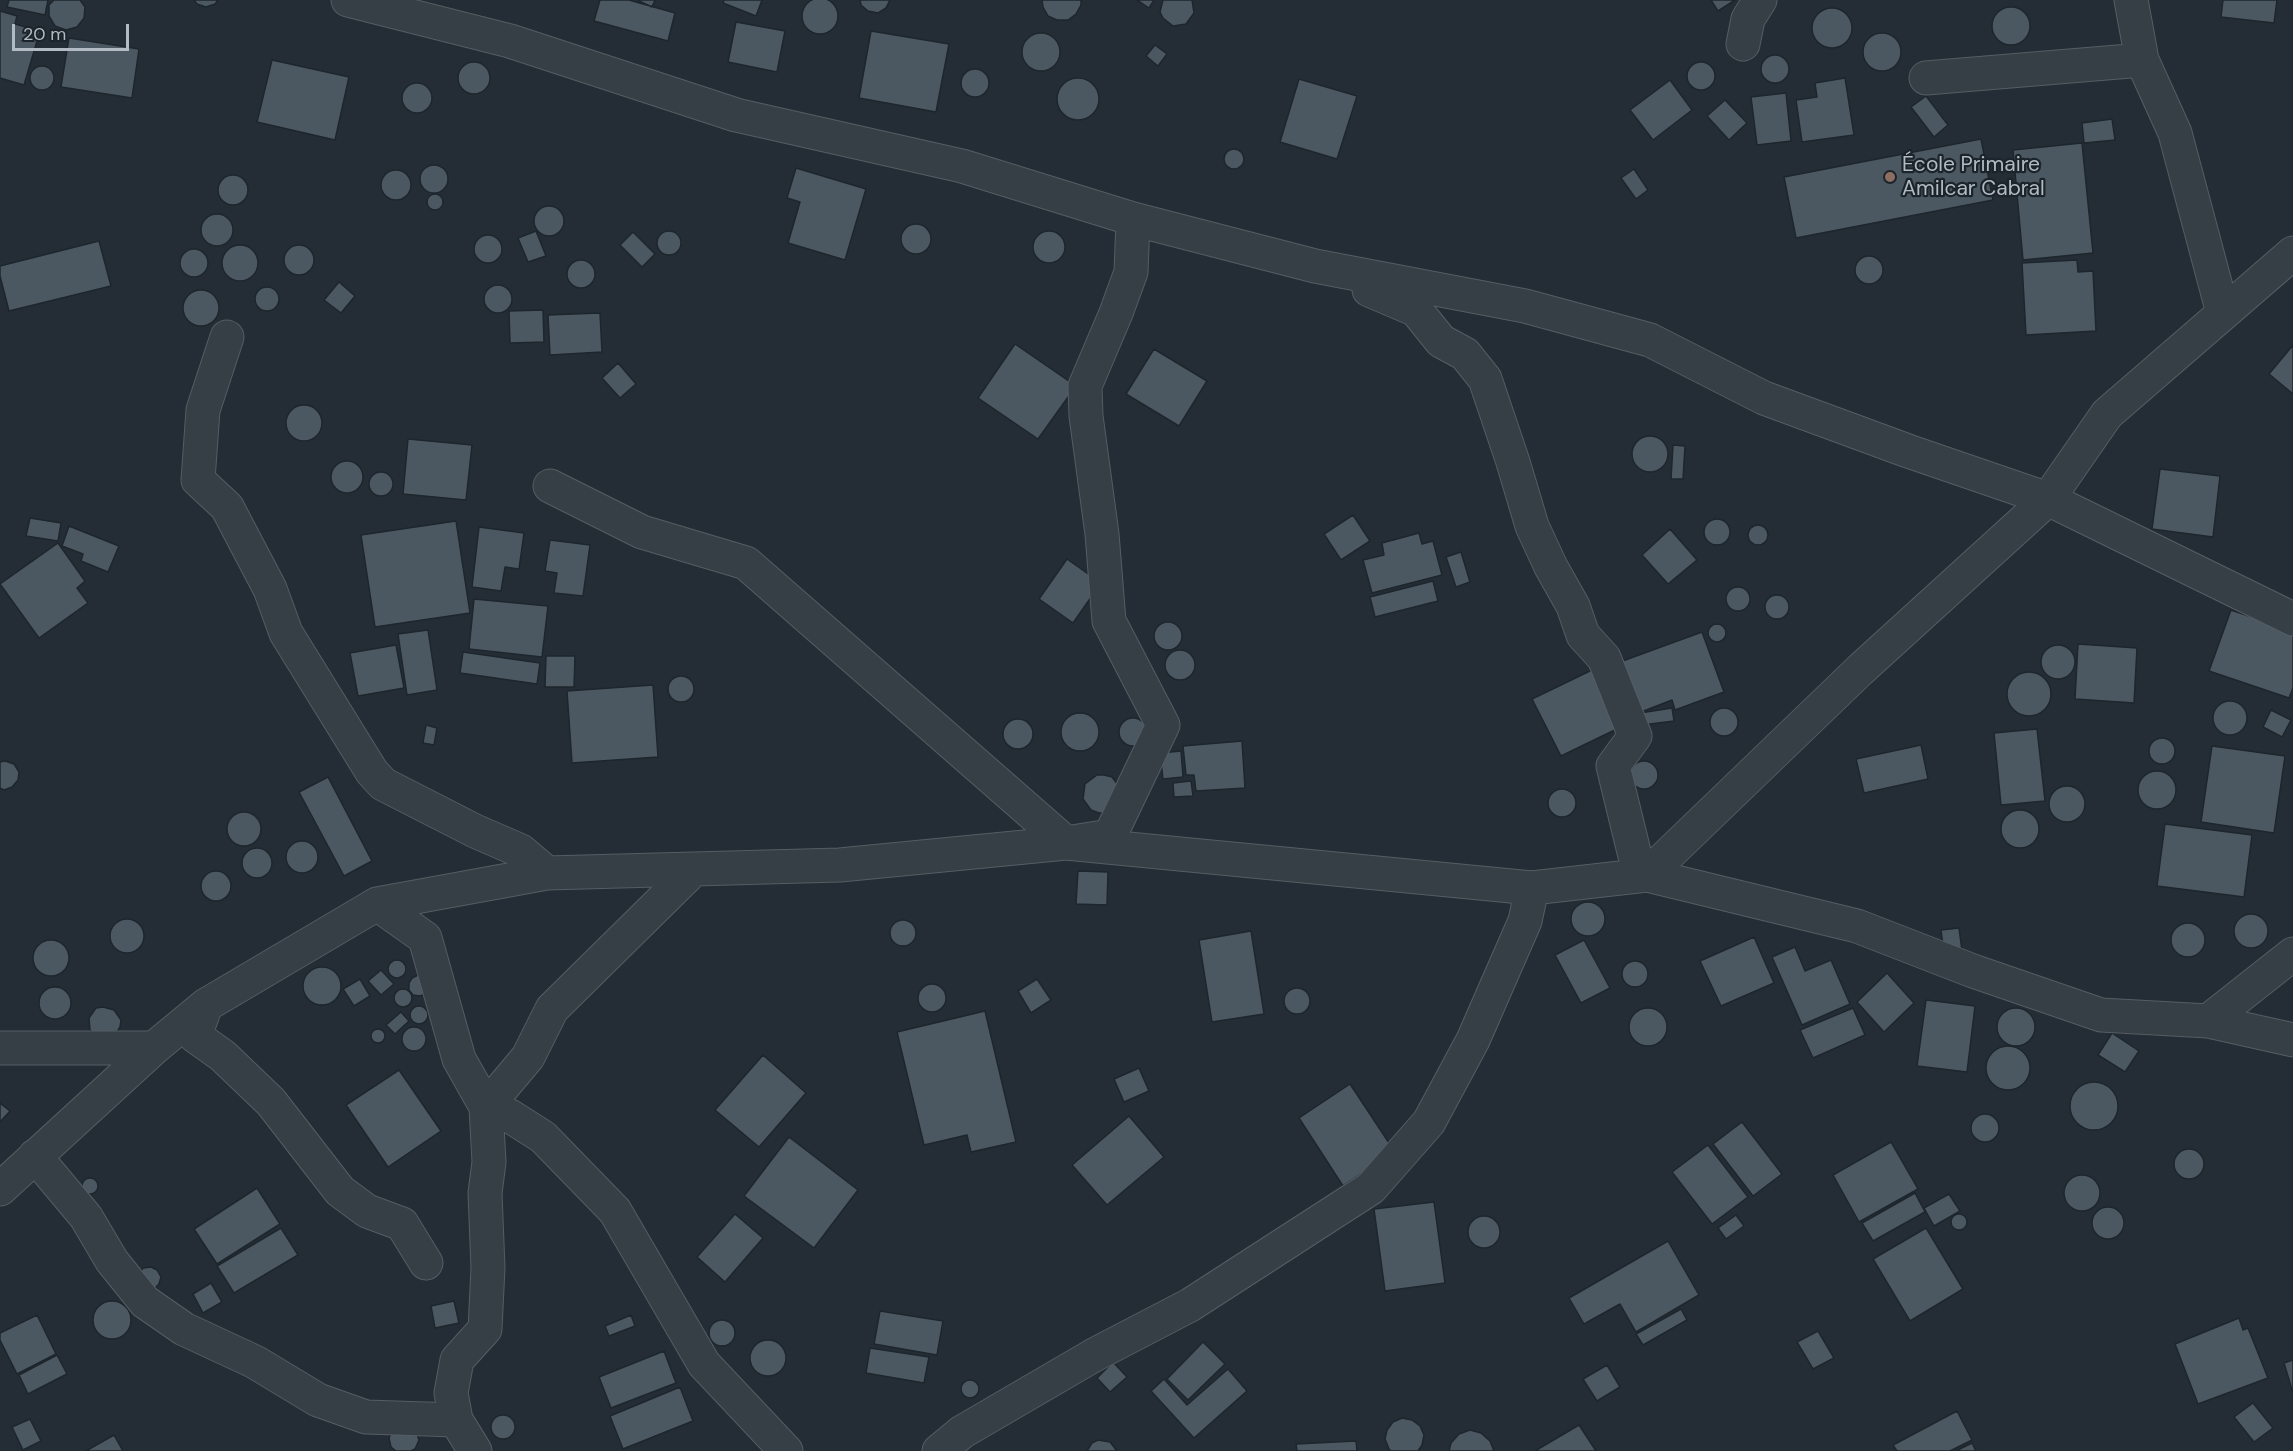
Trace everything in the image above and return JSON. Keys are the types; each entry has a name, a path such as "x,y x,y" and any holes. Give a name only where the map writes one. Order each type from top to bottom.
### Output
{"street":[{"path":"348,0 510,41 736,115 962,166 1133,219 1315,267 1525,306 1650,340 1764,398 2048,499 2293,619"},
{"path":"1743,44 1748,20 1760,0"},
{"path":"2131,0 2142,60 2175,134 2223,313"},
{"path":"1926,78 2142,60"},
{"path":"0,1189 154,1048 206,1005 378,903 547,873 840,865 1066,843 1110,836 1163,725 1109,621 1102,534 1086,416 1085,386 1131,272 1133,219"},
{"path":"1647,875 1860,670 2048,499 2107,414 2293,253"},
{"path":"1315,267 1416,310 1441,341 1465,354 1485,379 1532,526 1573,606 1583,635 1604,658 1635,736 1613,766 1635,856 1647,875"},
{"path":"227,337 203,410 198,480 227,507 270,589 286,633 372,772 383,784 475,831 522,851 547,873"},
{"path":"550,486 642,531 746,563 1066,843 1532,888 1647,875 1857,926 1973,971 2101,1015 2208,1021 2293,1040"},
{"path":"693,870 552,1009 528,1057 486,1107 510,1116 543,1137 615,1211 704,1364 786,1451"},
{"path":"939,1451 962,1432 1094,1355 1190,1305 1371,1188 1429,1122 1468,1051 1525,921 1532,888"},
{"path":"378,903 425,938 459,1059 486,1107 489,1162 485,1193 488,1268 485,1329 457,1360 451,1393 456,1420 475,1451"},
{"path":"2208,1021 2293,954"},
{"path":"206,1005 195,1036 223,1056 271,1102 340,1191 367,1211 402,1224 426,1263"},
{"path":"0,1048 154,1048"},
{"path":"35,1156 86,1217 112,1261 145,1302 184,1329 255,1362 318,1400 366,1417 456,1420"}],"building":[{"path":"820,-2 833,3 838,16 833,29 820,34 807,29 802,16 807,3"},
{"path":"9,0 48,0 45,15 7,7"},
{"path":"54,0 80,0 85,7 84,18 77,27 66,30 55,26 49,16 49,5"},
{"path":"194,0 218,0 215,4 206,7 197,4"},
{"path":"600,0 629,0 675,13 668,41 594,21"},
{"path":"637,0 655,0 652,7"},
{"path":"724,0 762,0 756,16 723,3"},
{"path":"860,0 890,0 886,8 878,13 868,11 861,5"},
{"path":"1042,0 1081,0 1081,5 1076,14 1068,20 1057,20 1048,16"},
{"path":"1137,0 1154,0 1149,8"},
{"path":"1163,0 1192,0 1194,13 1186,24 1173,26 1163,18 1160,12"},
{"path":"1711,0 1735,0 1718,11"},
{"path":"2223,0 2277,0 2274,23 2221,17"},
{"path":"2011,7 2024,13 2030,26 2024,39 2011,45 1998,39 1992,26 1998,13"},
{"path":"1832,8 1840,9 1846,14 1851,20 1851,36 1846,42 1840,47 1832,48 1824,47 1818,42 1813,36 1812,28 1813,20 1818,14 1824,9"},
{"path":"0,11 17,16 15,24 40,31 24,85 0,78"},
{"path":"736,22 785,31 777,72 728,62"},
{"path":"871,31 949,44 936,112 859,98"},
{"path":"1041,33 1054,39 1060,52 1054,65 1041,71 1028,65 1022,52 1028,39"},
{"path":"1882,33 1896,38 1901,52 1896,66 1882,71 1868,66 1863,52 1868,38"},
{"path":"69,38 139,49 132,98 61,87"},
{"path":"1155,45 1167,54 1158,66 1146,56"},
{"path":"1775,55 1785,59 1789,69 1785,79 1775,83 1765,79 1761,69 1765,59"},
{"path":"272,60 349,77 335,140 257,122"},
{"path":"474,62 485,67 490,78 485,89 474,94 463,89 458,78 463,67"},
{"path":"1701,62 1711,66 1715,76 1711,86 1701,90 1691,86 1687,76 1691,66"},
{"path":"42,66 51,69 54,78 51,87 42,90 33,87 30,78 33,69"},
{"path":"975,69 985,73 989,83 985,93 975,97 965,93 961,83 965,73"},
{"path":"1078,78 1086,79 1093,84 1098,91 1098,107 1093,114 1086,119 1078,120 1070,119 1063,114 1058,107 1057,99 1058,91 1063,84 1070,79"},
{"path":"1845,78 1854,135 1802,142 1796,100 1817,97 1815,83"},
{"path":"1299,79 1357,96 1337,159 1280,142"},
{"path":"1670,80 1692,110 1653,140 1630,110"},
{"path":"417,83 428,87 432,98 428,109 417,113 406,109 402,98 406,87"},
{"path":"1786,93 1791,141 1757,145 1751,97"},
{"path":"1926,96 1948,125 1934,137 1911,107"},
{"path":"1725,100 1747,123 1729,140 1707,116"},
{"path":"2112,119 2115,140 2084,143 2082,123"},
{"path":"1981,139 1993,200 1796,238 1784,177"},
{"path":"2082,143 2093,253 2023,260 2013,150"},
{"path":"1234,149 1241,152 1244,159 1241,166 1234,169 1227,166 1224,159 1227,152"},
{"path":"434,165 444,169 448,179 444,189 434,193 424,189 420,179 424,169"},
{"path":"796,168 866,189 845,260 788,243 800,202 787,198"},
{"path":"1634,169 1648,190 1636,199 1621,178"},
{"path":"396,170 407,174 411,185 407,196 396,200 385,196 381,185 385,174"},
{"path":"233,175 244,179 248,190 244,201 233,205 222,201 218,190 222,179"},
{"path":"432,194 438,194 443,202 441,208 432,210 427,205 427,199"},
{"path":"549,206 560,210 564,221 560,232 549,236 538,232 534,221 538,210"},
{"path":"217,214 228,219 233,230 228,241 217,246 206,241 201,230 206,219"},
{"path":"916,224 927,228 931,239 927,250 916,254 905,250 901,239 905,228"},
{"path":"536,231 546,256 528,262 518,238"},
{"path":"669,231 674,232 680,238 680,248 674,254 669,255 664,254 658,248 657,243 658,238 664,232"},
{"path":"1049,231 1060,236 1065,247 1060,258 1049,263 1038,258 1033,247 1038,236"},
{"path":"633,232 655,254 642,267 620,245"},
{"path":"488,235 498,239 502,249 498,259 488,263 478,259 474,249 478,239"},
{"path":"99,241 111,286 9,311 0,276 0,266"},
{"path":"240,245 253,250 258,263 253,276 240,281 227,276 222,263 227,250"},
{"path":"299,245 305,246 313,254 313,266 305,274 299,275 293,274 285,266 284,260 285,254 293,246"},
{"path":"194,249 204,253 208,263 204,273 194,277 184,273 180,263 184,253"},
{"path":"1869,256 1879,260 1883,270 1879,280 1869,284 1859,280 1855,270 1859,260"},
{"path":"581,260 591,264 595,274 591,284 581,288 571,284 567,274 571,264"},
{"path":"2077,260 2078,272 2093,271 2096,331 2026,335 2022,263"},
{"path":"339,282 355,296 341,313 324,300"},
{"path":"498,285 508,289 512,299 508,309 498,313 488,309 484,299 488,289"},
{"path":"267,287 272,288 278,294 278,304 272,310 267,311 262,310 256,304 255,299 256,294 262,288"},
{"path":"201,290 214,295 219,308 214,321 201,326 188,321 183,308 188,295"},
{"path":"543,310 544,342 510,343 509,311"},
{"path":"600,313 602,352 550,355 548,315"},
{"path":"1015,344 1076,386 1038,439 978,398"},
{"path":"2293,345 2293,394 2269,374"},
{"path":"1154,349 1207,381 1179,426 1126,394"},
{"path":"618,363 636,384 620,398 602,378"},
{"path":"304,405 317,410 322,423 317,436 304,441 291,436 286,423 291,410"},
{"path":"1650,436 1663,441 1668,454 1663,467 1650,472 1637,467 1632,454 1637,441"},
{"path":"408,439 472,445 466,500 403,494"},
{"path":"1673,445 1685,446 1683,479 1671,479"},
{"path":"347,461 358,466 363,477 358,488 347,493 336,488 331,477 336,466"},
{"path":"2160,469 2220,476 2213,537 2152,529"},
{"path":"381,472 390,475 393,484 390,493 381,496 372,493 369,484 372,475"},
{"path":"1353,515 1370,541 1341,560 1324,534"},
{"path":"30,518 61,523 58,541 26,536"},
{"path":"1717,519 1726,523 1730,532 1726,541 1717,545 1708,541 1704,532 1708,523"},
{"path":"456,521 470,613 375,627 361,535"},
{"path":"1758,525 1765,528 1768,535 1765,542 1758,545 1751,542 1748,535 1751,528"},
{"path":"69,526 119,546 108,572 81,561 83,554 62,546"},
{"path":"479,527 524,533 519,569 505,567 501,591 472,587"},
{"path":"1670,529 1697,560 1668,584 1642,555"},
{"path":"1419,533 1422,544 1433,541 1442,575 1372,593 1363,560 1384,555 1382,543"},
{"path":"550,540 590,545 583,596 554,593 557,573 545,571"},
{"path":"58,543 85,581 77,588 88,603 39,638 0,584"},
{"path":"1461,552 1470,582 1456,587 1446,557"},
{"path":"1067,559 1101,583 1073,623 1039,599"},
{"path":"1433,581 1438,601 1375,617 1370,597"},
{"path":"1738,587 1747,590 1750,599 1747,608 1738,611 1729,608 1726,599 1729,590"},
{"path":"1777,595 1786,598 1789,607 1786,616 1777,619 1768,616 1765,607 1768,598"},
{"path":"474,599 548,606 542,657 469,649"},
{"path":"2231,610 2293,631 2293,688 2289,698 2209,671"},
{"path":"1168,622 1178,626 1182,636 1178,646 1168,650 1158,646 1154,636 1158,626"},
{"path":"1717,624 1723,627 1726,633 1723,639 1717,642 1711,639 1708,633 1711,627"},
{"path":"428,630 437,690 407,695 398,634"},
{"path":"1702,632 1724,692 1675,710 1672,700 1636,714 1617,663"},
{"path":"2078,644 2137,648 2134,703 2075,699"},
{"path":"396,645 404,688 358,696 350,653"},
{"path":"2058,645 2070,650 2075,662 2070,674 2058,679 2046,674 2041,662 2046,650"},
{"path":"1180,650 1186,651 1194,659 1194,671 1186,679 1180,680 1174,679 1166,671 1165,665 1166,659 1174,651"},
{"path":"463,652 540,663 537,684 460,673"},
{"path":"546,656 575,656 574,687 545,687"},
{"path":"1594,669 1623,726 1561,756 1532,699"},
{"path":"2029,672 2045,678 2051,694 2045,710 2029,716 2013,710 2007,694 2013,678"},
{"path":"681,676 690,680 694,689 690,698 681,702 672,698 668,689 672,680"},
{"path":"653,685 658,757 572,763 567,691"},
{"path":"2230,701 2242,706 2247,718 2242,730 2230,735 2218,730 2213,718 2218,706"},
{"path":"1672,708 1674,721 1642,725 1640,713"},
{"path":"1724,708 1734,712 1738,722 1734,732 1724,736 1714,732 1710,722 1714,712"},
{"path":"2271,710 2291,720 2282,737 2263,727"},
{"path":"1080,713 1094,718 1099,732 1094,746 1080,751 1066,746 1061,732 1066,718"},
{"path":"1133,718 1143,722 1147,732 1143,742 1133,746 1123,742 1119,732 1123,722"},
{"path":"1018,719 1028,724 1033,734 1028,744 1018,749 1008,744 1003,734 1008,724"},
{"path":"426,725 437,728 434,745 423,743"},
{"path":"2037,729 2045,801 2001,805 1994,733"},
{"path":"2162,738 2172,741 2175,751 2172,761 2162,764 2152,761 2149,751 2152,741"},
{"path":"1242,741 1245,788 1196,791 1194,775 1186,775 1183,746"},
{"path":"1921,745 1928,779 1864,793 1856,759"},
{"path":"2212,746 2285,756 2274,833 2201,822"},
{"path":"1181,751 1183,777 1163,779 1160,753"},
{"path":"1644,761 1654,765 1658,775 1654,785 1644,789 1634,785 1630,775 1634,765"},
{"path":"0,762 14,764 19,772 18,780 12,787 4,790 0,788"},
{"path":"2157,771 2164,772 2170,777 2175,783 2175,797 2170,803 2164,808 2157,809 2150,808 2144,803 2139,797 2138,790 2139,783 2144,777 2150,772"},
{"path":"1097,775 1112,777 1121,789 1106,813 1091,810 1083,799 1085,784"},
{"path":"328,777 372,861 344,876 299,792"},
{"path":"1191,781 1193,796 1174,797 1173,783"},
{"path":"2067,786 2080,791 2085,804 2080,817 2067,822 2054,817 2049,804 2054,791"},
{"path":"1562,789 1572,793 1576,803 1572,813 1562,817 1552,813 1548,803 1552,793"},
{"path":"2020,810 2034,815 2039,829 2034,843 2020,848 2006,843 2001,829 2006,815"},
{"path":"244,812 256,817 261,829 256,841 244,846 232,841 227,829 232,817"},
{"path":"2165,824 2252,835 2244,897 2157,886"},
{"path":"302,841 314,845 318,857 314,869 302,873 290,869 286,857 290,845"},
{"path":"257,848 268,852 272,863 268,874 257,878 246,874 242,863 246,852"},
{"path":"216,871 227,875 231,886 227,897 216,901 205,897 201,886 205,875"},
{"path":"1078,871 1108,872 1107,905 1076,904"},
{"path":"1588,902 1600,907 1605,919 1600,931 1588,936 1576,931 1571,919 1576,907"},
{"path":"2251,914 2263,919 2268,931 2263,943 2251,948 2239,943 2234,931 2239,919"},
{"path":"127,919 139,924 144,936 139,948 127,953 115,948 110,936 115,924"},
{"path":"903,920 912,924 916,933 912,942 903,946 894,942 890,933 894,924"},
{"path":"2188,923 2200,928 2205,940 2200,952 2188,957 2176,952 2171,940 2176,928"},
{"path":"1959,928 1962,951 1944,953 1941,930"},
{"path":"1251,931 1264,1014 1212,1022 1199,940"},
{"path":"1754,937 1774,983 1721,1006 1700,961"},
{"path":"51,940 63,946 69,958 63,970 51,976 39,970 33,958 39,946"},
{"path":"1584,940 1610,988 1581,1003 1555,955"},
{"path":"1795,947 1805,971 1831,960 1850,1004 1802,1025 1772,957"},
{"path":"397,960 403,963 406,969 403,975 397,978 391,975 388,969 391,963"},
{"path":"1635,961 1644,965 1648,974 1644,983 1635,987 1626,983 1622,974 1626,965"},
{"path":"322,967 336,972 341,986 336,1000 322,1005 308,1000 303,986 308,972"},
{"path":"381,970 394,984 381,995 368,981"},
{"path":"1887,973 1914,1003 1884,1032 1857,1002"},
{"path":"418,975 425,977 425,994 420,996 413,995 409,990 412,978"},
{"path":"360,979 370,996 354,1006 343,989"},
{"path":"1037,979 1051,1000 1031,1013 1018,991"},
{"path":"932,984 942,988 946,998 942,1008 932,1012 922,1008 918,998 922,988"},
{"path":"55,987 66,992 71,1003 66,1014 55,1019 44,1014 39,1003 44,992"},
{"path":"1297,988 1306,992 1310,1001 1306,1010 1297,1014 1288,1010 1284,1001 1288,992"},
{"path":"399,989 407,989 412,994 410,1005 399,1007 394,1002 394,994"},
{"path":"1926,1000 1975,1006 1967,1072 1917,1066"},
{"path":"415,1006 423,1006 428,1011 426,1022 415,1024 410,1019 410,1011"},
{"path":"96,1008 114,1010 121,1020 120,1027 117,1032 95,1035 90,1030 89,1018"},
{"path":"1648,1008 1662,1013 1667,1027 1662,1041 1648,1046 1634,1041 1629,1027 1634,1013"},
{"path":"1853,1008 1865,1035 1813,1058 1800,1030"},
{"path":"2016,1008 2030,1013 2035,1027 2030,1041 2016,1046 2002,1041 1997,1027 2002,1013"},
{"path":"985,1011 1016,1142 971,1152 967,1135 924,1145 897,1032"},
{"path":"401,1012 409,1021 395,1034 386,1025"},
{"path":"414,1027 419,1028 425,1034 425,1044 419,1050 414,1051 409,1050 403,1044 402,1039 403,1034 409,1028"},
{"path":"375,1029 381,1029 385,1036 381,1043 375,1043 371,1039 371,1033"},
{"path":"2112,1033 2139,1051 2125,1072 2098,1055"},
{"path":"2008,1046 2023,1053 2030,1068 2023,1083 2008,1090 1993,1083 1986,1068 1993,1053"},
{"path":"763,1055 806,1093 759,1147 715,1110"},
{"path":"1139,1068 1149,1091 1124,1102 1114,1079"},
{"path":"399,1070 441,1131 388,1167 346,1105"},
{"path":"2094,1082 2111,1089 2118,1106 2111,1123 2094,1130 2077,1123 2070,1106 2077,1089"},
{"path":"1350,1084 1395,1152 1343,1186 1299,1118"},
{"path":"0,1103 10,1111 1,1121 0,1120"},
{"path":"1985,1114 1995,1118 1999,1128 1995,1138 1985,1142 1975,1138 1971,1128 1975,1118"},
{"path":"1129,1116 1164,1157 1107,1205 1072,1165"},
{"path":"1742,1122 1782,1174 1753,1196 1713,1144"},
{"path":"789,1137 858,1190 814,1248 744,1196"},
{"path":"1891,1142 1918,1189 1859,1222 1833,1175"},
{"path":"1708,1145 1748,1197 1712,1224 1672,1172"},
{"path":"2189,1149 2200,1153 2204,1164 2200,1175 2189,1179 2178,1175 2174,1164 2178,1153"},
{"path":"2082,1175 2095,1180 2100,1193 2095,1206 2082,1211 2069,1206 2064,1193 2069,1180"},
{"path":"87,1178 93,1178 98,1186 96,1192 87,1194 82,1189 82,1183"},
{"path":"257,1188 280,1224 217,1264 194,1229"},
{"path":"1915,1193 1925,1212 1873,1241 1862,1223"},
{"path":"1949,1194 1960,1211 1934,1226 1924,1208"},
{"path":"1434,1202 1445,1283 1385,1291 1374,1209"},
{"path":"2108,1207 2119,1212 2124,1223 2119,1234 2108,1239 2097,1234 2092,1223 2097,1212"},
{"path":"735,1214 763,1238 725,1282 697,1257"},
{"path":"1956,1214 1962,1214 1967,1222 1965,1228 1956,1230 1951,1225 1951,1219"},
{"path":"1736,1215 1744,1226 1726,1239 1718,1228"},
{"path":"1484,1216 1495,1221 1500,1232 1495,1243 1484,1248 1473,1243 1468,1232 1473,1221"},
{"path":"281,1228 298,1255 234,1293 217,1266"},
{"path":"1926,1228 1963,1289 1910,1321 1873,1259"},
{"path":"1668,1241 1699,1295 1636,1332 1620,1304 1584,1324 1569,1298"},
{"path":"151,1267 157,1270 161,1277 154,1289 139,1274 143,1268"},
{"path":"211,1283 222,1302 203,1313 193,1294"},
{"path":"112,1301 119,1302 125,1307 130,1313 130,1327 125,1333 119,1338 112,1339 105,1338 99,1333 94,1327 93,1320 94,1313 99,1307 105,1302"},
{"path":"454,1301 459,1323 435,1328 431,1306"},
{"path":"1681,1309 1687,1320 1643,1345 1636,1334"},
{"path":"880,1311 943,1321 937,1355 874,1344"},
{"path":"37,1315 56,1354 17,1374 0,1340 0,1333"},
{"path":"631,1315 635,1326 609,1336 605,1326"},
{"path":"2239,1318 2243,1330 2248,1328 2268,1378 2198,1404 2175,1344"},
{"path":"722,1320 731,1324 735,1333 731,1342 722,1346 713,1342 709,1333 713,1324"},
{"path":"1818,1331 1834,1358 1813,1369 1797,1342"},
{"path":"768,1340 781,1345 786,1358 781,1371 768,1376 755,1371 750,1358 755,1345"},
{"path":"1203,1342 1225,1364 1188,1400 1167,1379"},
{"path":"870,1348 929,1357 924,1383 866,1373"},
{"path":"664,1351 676,1383 611,1408 599,1377"},
{"path":"57,1355 67,1374 28,1394 19,1375"},
{"path":"2293,1360 2293,1393 2284,1363"},
{"path":"1113,1362 1127,1377 1110,1392 1097,1378"},
{"path":"1607,1365 1620,1387 1597,1401 1583,1379"},
{"path":"1228,1369 1247,1391 1194,1438 1151,1391 1164,1379 1187,1405"},
{"path":"970,1380 976,1383 979,1389 976,1395 970,1398 964,1395 961,1389 964,1383"},
{"path":"680,1387 693,1421 623,1449 610,1416"},
{"path":"2253,1403 2273,1428 2254,1442 2234,1417"},
{"path":"1957,1411 1972,1440 1950,1451 1897,1451 1893,1445"},
{"path":"503,1415 508,1416 514,1422 514,1432 508,1438 503,1439 498,1438 492,1432 491,1427 492,1422 498,1416"},
{"path":"1402,1418 1412,1420 1420,1426 1424,1435 1418,1451 1391,1451 1389,1449 1385,1439 1387,1430 1393,1422"},
{"path":"30,1419 41,1441 23,1450 12,1427"},
{"path":"1579,1425 1596,1451 1535,1451"},
{"path":"393,1429 416,1431 419,1440 415,1449 396,1451 391,1447 389,1438"},
{"path":"1470,1430 1481,1433 1490,1441 1494,1451 1449,1451 1451,1443 1459,1434"},
{"path":"114,1435 123,1451 86,1451"},
{"path":"1098,1440 1110,1442 1117,1451 1087,1451 1092,1443"},
{"path":"1356,1441 1357,1451 1297,1451 1296,1444"},
{"path":"1972,1443 1976,1451 1956,1451"}],"place":[{"name":"École Primaire Amilcar Cabral","path":"1890,177"}]}
